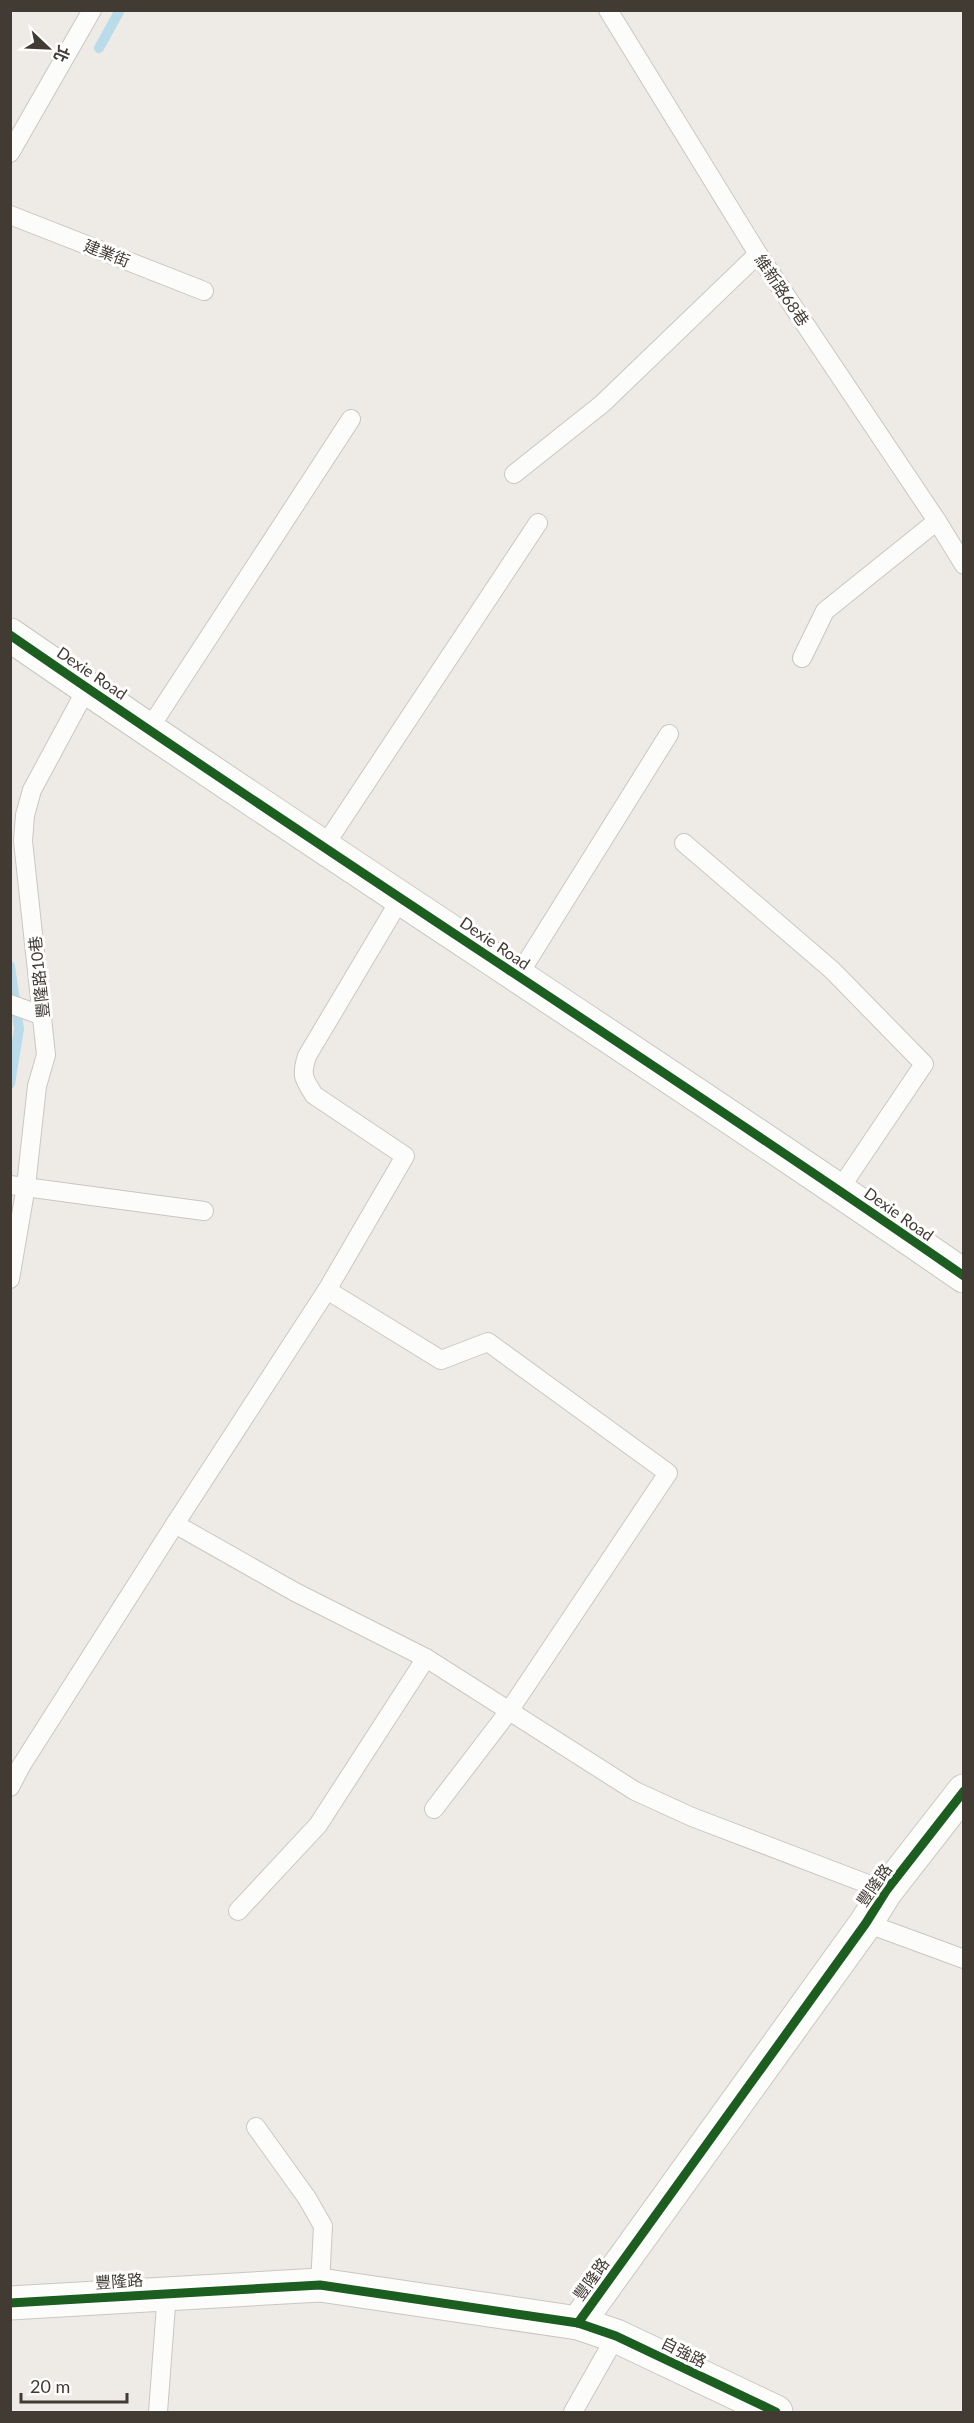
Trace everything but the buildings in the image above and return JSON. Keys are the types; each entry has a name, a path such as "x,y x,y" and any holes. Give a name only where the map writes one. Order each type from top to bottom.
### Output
{"street":[{"name":"Dexie Road","path":"10,635 323,848 839,1190 963,1276"},
{"name":"豐隆路","path":"10,2303 320,2284 578,2323 866,1923 886,1891 963,1791"},
{"name":"自強路","path":"578,2323 616,2336 776,2412"}],"lane":[{"path":"10,153 92,10"},
{"name":"維新路68巷","path":"608,10 758,255 937,521 963,565"},
{"name":"建業街","path":"10,215 204,291"},
{"path":"514,474 602,404 758,255"},
{"path":"148,729 351,419"},
{"path":"802,658 825,611 937,521"},
{"path":"323,848 538,523"},
{"name":"豐隆路10巷","path":"10,1279 18,1186 37,1086 46,1054 23,841 25,815 32,790 87,688"},
{"path":"518,976 669,734"},
{"path":"684,843 832,970 924,1064 839,1190"},
{"path":"10,1787 27,1756 327,1290 405,1156 314,1095 305,1082 302,1071 307,1056 401,898"},
{"path":"10,1004 43,1016"},
{"path":"18,1186 204,1211"},
{"path":"327,1290 441,1360 488,1342 668,1473 508,1711 434,1809"},
{"path":"175,1524 295,1592 426,1658 635,1791 692,1817 886,1891"},
{"path":"238,1911 318,1825 426,1658"},
{"path":"866,1923 963,1959"},
{"path":"256,2127 307,2198 323,2226 320,2284"},
{"path":"158,2412 167,2292"},
{"path":"573,2412 616,2336"}],"waterway":[{"path":"99,48 120,10"},
{"path":"10,966 19,1029 10,1084"}],"cycle path":[{"path":"10,635 964,1276"},
{"path":"578,2323 866,1923 886,1891 964,1791"},
{"path":"10,2303 320,2285 578,2323 616,2336 776,2412"}]}
